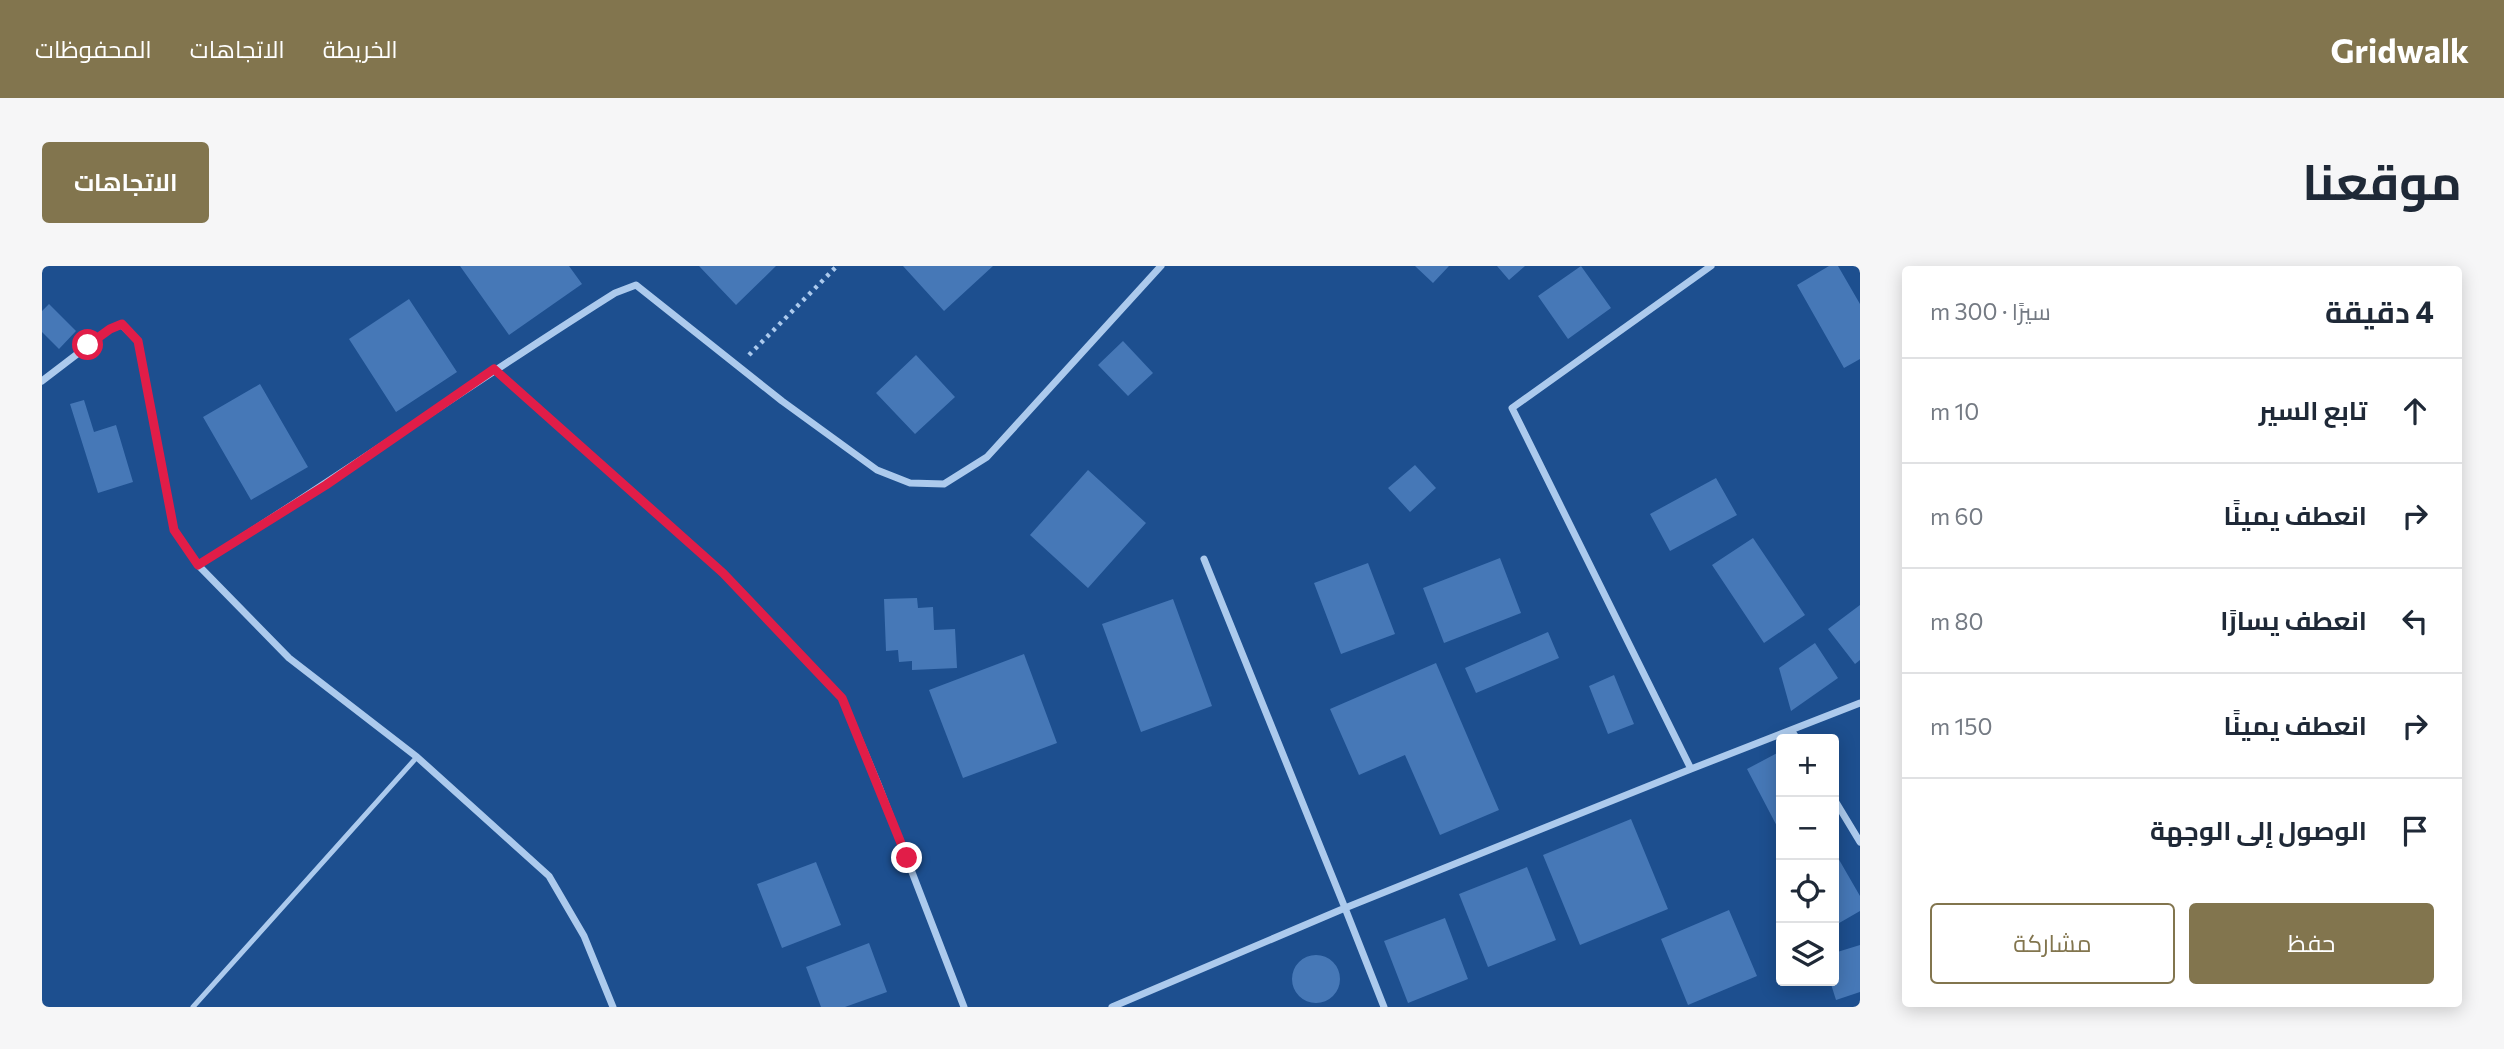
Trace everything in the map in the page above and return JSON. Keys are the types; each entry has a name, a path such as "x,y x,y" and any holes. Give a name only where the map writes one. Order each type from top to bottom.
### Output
{"street":[{"path":"198,565 326,485 494,369 615,293 636,285 877,470 911,482 944,484 986,457 1161,266"},
{"path":"1691,769 1512,408 1711,266"},
{"path":"42,381 110,329 122,324 138,341 174,530 198,565 289,658 417,757 549,876 584,936 613,1007"},
{"path":"494,369 723,573 842,698 964,1007"},
{"path":"1204,559 1384,1007"},
{"path":"1112,1007 1345,908 1860,703"},
{"path":"1791,730 1794,734"},
{"path":"1839,807 1860,842"}],"lane":[{"path":"193,1007 417,757"}],"path":[{"path":"739,366 837,266"}],"building":[{"path":"460,266 569,266 582,284 509,335"},
{"path":"699,266 776,266 736,305"},
{"path":"903,266 993,266 944,311"},
{"path":"1415,266 1449,266 1433,283"},
{"path":"1497,266 1525,266 1509,280"},
{"path":"1581,266 1611,308 1568,339 1538,296"},
{"path":"1829,266 1838,266 1860,304 1860,359 1844,368 1797,285"},
{"path":"409,299 457,372 396,412 349,339"},
{"path":"49,304 76,331 59,349 42,332 42,311"},
{"path":"1123,341 1153,373 1128,396 1098,365"},
{"path":"916,355 955,397 915,434 876,393"},
{"path":"260,384 308,467 251,500 203,417"},
{"path":"84,400 94,432 116,425 133,482 98,493 70,404"},
{"path":"1415,465 1436,488 1410,512 1388,488"},
{"path":"1088,470 1146,523 1088,588 1030,535"},
{"path":"1716,478 1737,515 1670,551 1650,514"},
{"path":"1753,538 1805,615 1764,643 1712,565"},
{"path":"1500,558 1521,613 1444,643 1423,588"},
{"path":"1368,563 1395,634 1341,654 1314,583"},
{"path":"917,598 918,608 933,607 934,630 955,629 957,668 912,670 912,661 899,662 898,650 886,651 884,599"},
{"path":"1173,599 1212,706 1141,732 1102,624"},
{"path":"1860,605 1860,660 1855,664 1828,629"},
{"path":"1548,632 1559,658 1476,693 1465,668"},
{"path":"1815,643 1838,678 1791,711 1779,668"},
{"path":"1024,654 1057,743 963,778 929,690"},
{"path":"1436,663 1499,810 1440,835 1405,755 1359,775 1330,709"},
{"path":"1614,675 1634,724 1608,734 1589,686"},
{"path":"1776,754 1776,824 1747,769"},
{"path":"1631,819 1668,909 1580,945 1543,855"},
{"path":"1839,860 1860,896 1860,911 1839,923"},
{"path":"816,862 841,925 782,948 757,884"},
{"path":"1527,867 1556,940 1488,967 1459,894"},
{"path":"1729,910 1757,976 1688,1005 1661,939"},
{"path":"1445,918 1468,979 1408,1003 1384,941"},
{"path":"869,943 887,992 845,1007 821,1007 806,967"},
{"path":"1860,945 1860,992 1836,1000 1832,986 1839,986 1839,951"},
{"path":"1316,955 1333,962 1340,979 1333,996 1316,1003 1299,996 1292,979 1299,962"}],"route":[{"path":"88,345 122,324 138,341 174,530 198,565 326,485 494,369 585,447 723,573 799,656 842,698 907,858"}]}
